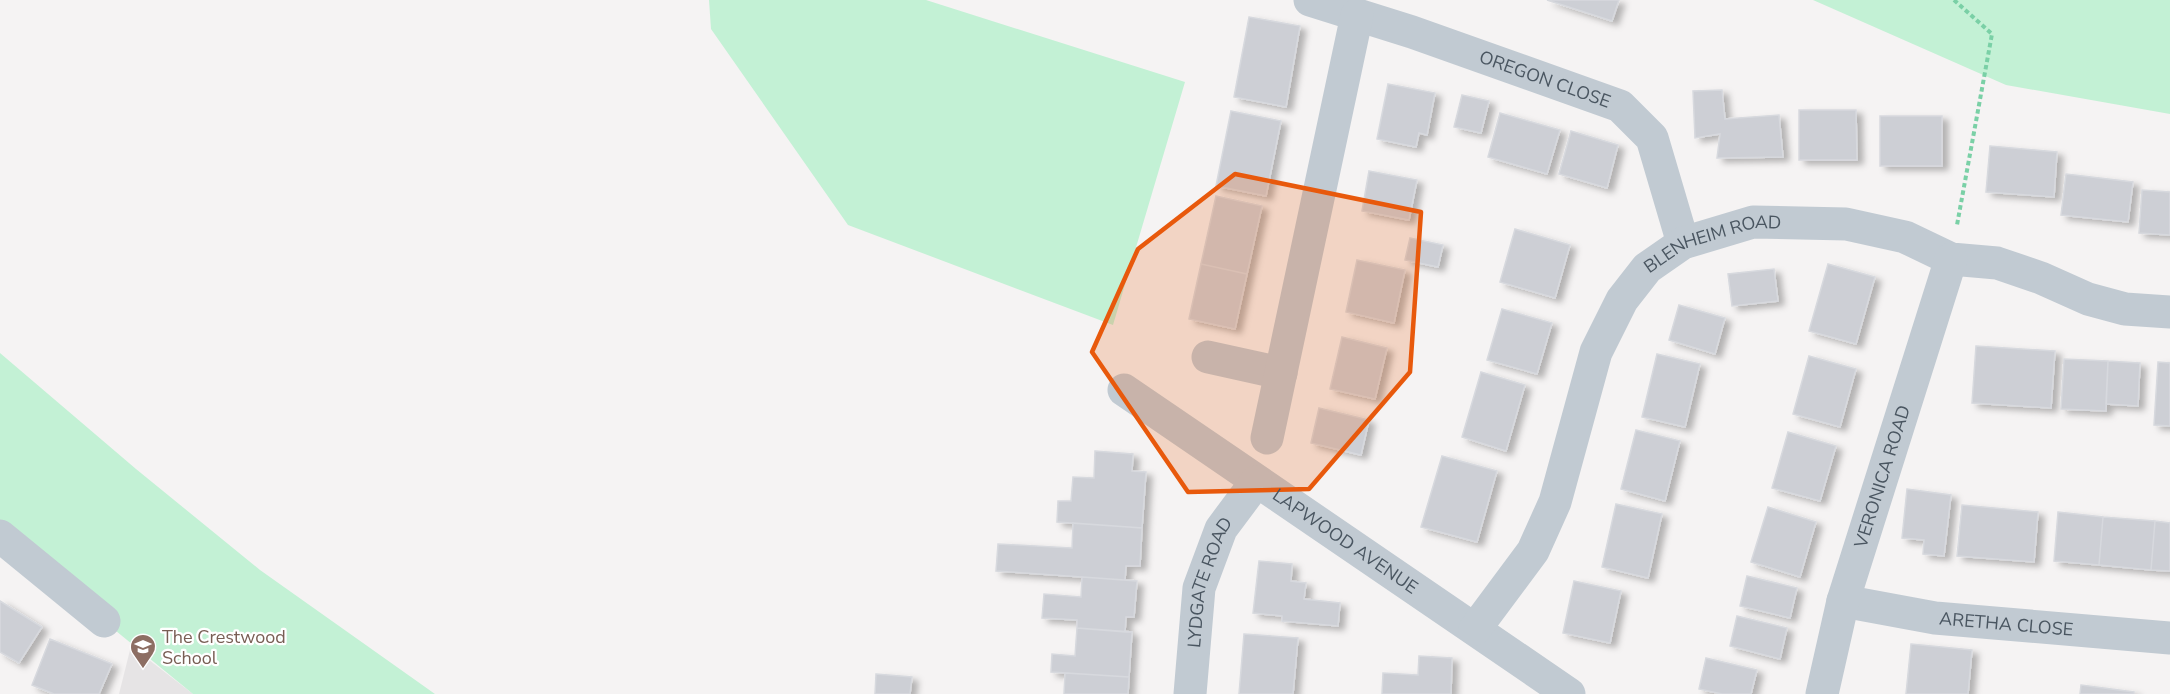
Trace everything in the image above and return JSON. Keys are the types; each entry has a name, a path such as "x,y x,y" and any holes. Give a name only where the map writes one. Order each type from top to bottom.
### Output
{"street":[{"name":"OREGON CLOSE","path":"1310,0 1620,106 1652,138 1683,243"},
{"path":"1267,438 1357,15"},
{"name":"BLENHEIM ROAD","path":"1475,629 1533,551 1551,512 1596,352 1622,300 1647,268 1683,243 1753,222 1846,224 1905,237 1951,259 1996,263 2042,278 2088,299 2125,309 2170,312"},
{"name":"VERONICA ROAD","path":"1822,694 1843,601 1951,259"},
{"path":"1208,357 1281,373"},
{"name":"LAPWOOD AVENUE","path":"1124,390 1569,694"},
{"name":"LYDGATE ROAD","path":"1190,694 1199,588 1221,529 1256,482"},
{"path":"0,536 104,621"},
{"name":"ARETHA CLOSE","path":"1843,601 1935,618 2170,638"}],"path":[{"path":"1951,259 1992,34 1954,0"}],"highlighted area":[{"path":"1235,174 1421,212 1410,372 1309,489 1188,492 1092,352 1138,249"}],"shaded area":[{"name":"The Crestwood School","path":"131,646 193,694 119,694"}],"green space":[{"path":"709,0 926,0 1185,82 1113,325 848,225 711,29"},
{"path":"1813,0 2170,0 2170,114 2006,85"},
{"path":"0,353 136,469 260,570 435,694 193,694 0,536"}],"building":[{"path":"1547,0 1619,0 1612,21"},
{"path":"1249,17 1300,26 1286,107 1234,97"},
{"path":"1388,84 1435,93 1427,135 1419,133 1416,147 1377,139"},
{"path":"1722,90 1725,119 1779,115 1783,157 1717,158 1720,134 1695,138 1693,91"},
{"path":"1462,95 1489,101 1481,133 1454,127"},
{"path":"1799,110 1856,110 1857,160 1799,160"},
{"path":"1231,111 1281,121 1266,196 1216,186"},
{"path":"1500,113 1560,130 1547,174 1488,157"},
{"path":"1880,116 1942,116 1942,166 1880,166"},
{"path":"1571,131 1618,145 1607,188 1559,174"},
{"path":"1990,146 2057,152 2054,197 1986,192"},
{"path":"1369,171 1417,180 1409,220 1362,211"},
{"path":"2066,174 2133,182 2128,222 2061,215"},
{"path":"2142,190 2170,192 2170,235 2139,233"},
{"path":"1216,196 1262,206 1247,274 1201,264"},
{"path":"1515,229 1570,245 1555,298 1500,282"},
{"path":"1410,238 1443,245 1438,267 1405,260"},
{"path":"1357,260 1405,270 1394,323 1346,312"},
{"path":"1201,264 1247,274 1235,329 1189,319"},
{"path":"1828,264 1875,277 1856,344 1809,331"},
{"path":"1774,269 1778,301 1732,306 1728,274"},
{"path":"1679,305 1725,318 1715,354 1669,340"},
{"path":"1502,309 1552,323 1537,374 1487,360"},
{"path":"1342,337 1387,348 1375,399 1330,389"},
{"path":"1976,346 2055,351 2051,408 1972,403"},
{"path":"1657,354 1700,364 1685,427 1642,417"},
{"path":"1809,356 1856,369 1840,427 1793,414"},
{"path":"2064,359 2108,361 2106,411 2061,409"},
{"path":"2108,361 2140,363 2138,406 2106,404"},
{"path":"2158,362 2170,363 2170,426 2154,425"},
{"path":"1481,372 1525,385 1506,451 1462,437"},
{"path":"1319,408 1369,420 1361,455 1311,443"},
{"path":"1636,430 1680,441 1665,501 1621,489"},
{"path":"1788,432 1836,446 1820,501 1772,488"},
{"path":"1095,451 1133,454 1132,471 1146,472 1142,528 1057,522 1058,501 1071,501 1073,477 1094,478"},
{"path":"1442,456 1497,471 1477,542 1421,527"},
{"path":"1907,489 1951,495 1944,556 1923,554 1924,540 1902,538"},
{"path":"1616,504 1662,514 1648,578 1602,567"},
{"path":"1962,505 2038,512 2034,562 1957,556"},
{"path":"1768,507 1816,522 1800,577 1751,562"},
{"path":"2058,512 2103,517 2099,565 2054,561"},
{"path":"2103,517 2155,521 2151,570 2099,565"},
{"path":"2155,521 2170,523 2170,571 2151,570"},
{"path":"1073,523 1142,528 1140,566 1126,566 1125,580 996,571 998,544 1072,548"},
{"path":"1259,561 1292,564 1291,581 1306,583 1304,599 1340,603 1338,626 1282,621 1282,616 1253,613"},
{"path":"1747,576 1797,588 1790,618 1740,606"},
{"path":"1082,577 1137,581 1134,617 1126,617 1125,632 1077,628 1077,620 1042,618 1044,594 1081,597"},
{"path":"1574,581 1621,591 1610,643 1563,633"},
{"path":"0,601 42,627 19,663 0,652"},
{"path":"1737,616 1787,628 1780,659 1730,646"},
{"path":"1077,628 1132,632 1129,677 1051,672 1052,654 1075,656"},
{"path":"1244,634 1298,638 1293,694 1239,694"},
{"path":"50,639 112,664 99,694 54,694 32,685"},
{"path":"1911,644 1972,650 1968,694 1906,694"},
{"path":"1419,656 1452,658 1451,694 1382,694 1383,673 1418,675"},
{"path":"1706,658 1757,670 1751,694 1722,694 1699,689"},
{"path":"1065,673 1129,677 1128,694 1064,694"},
{"path":"876,674 912,677 910,694 875,694"},
{"path":"2081,685 2134,692 2134,694 2080,694"}],"place":[{"name":"The Crestwood School","path":"143,670"}]}
